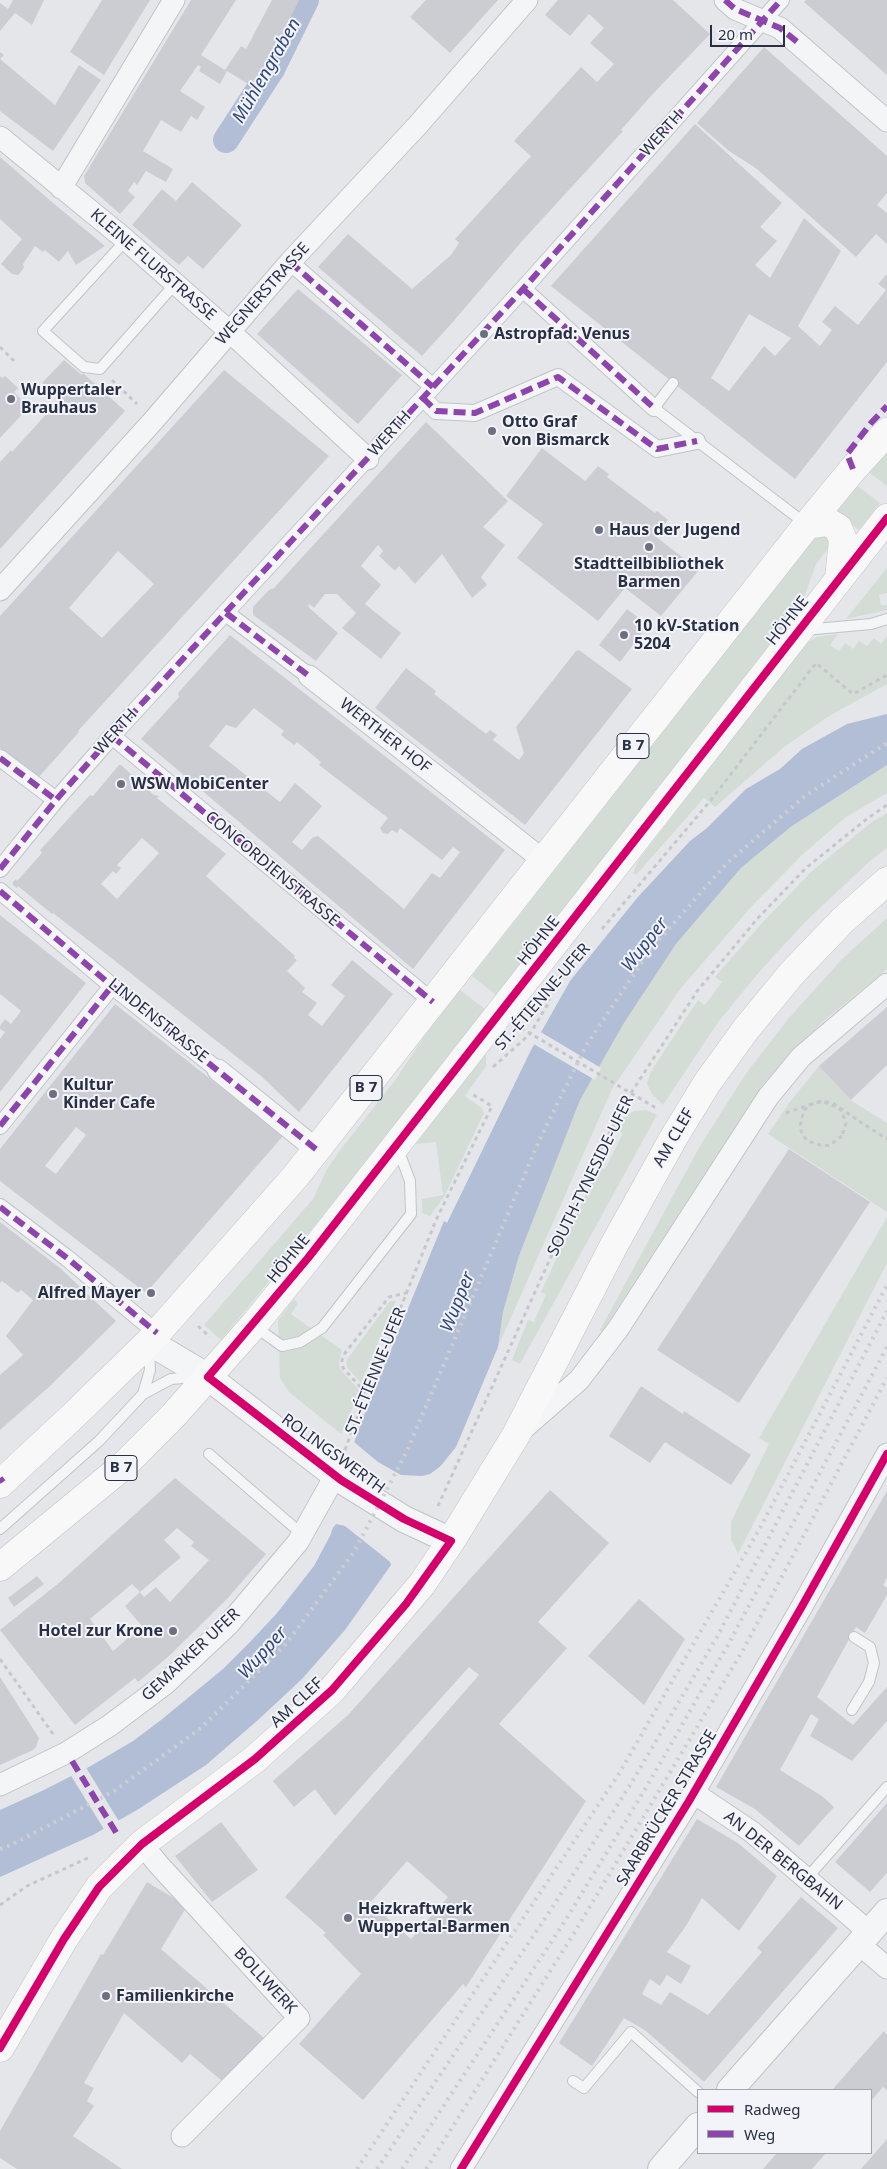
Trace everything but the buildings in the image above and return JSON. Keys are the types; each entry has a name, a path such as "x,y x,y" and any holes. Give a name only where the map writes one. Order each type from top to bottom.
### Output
{"main road":[{"name":"B 7","path":"1,1481 153,1338 296,1178 807,525 853,469 887,432"},
{"name":"HÖHNE","path":"0,1568 122,1467 208,1377 253,1326 887,518"},
{"path":"807,525 828,522 838,528 843,540 839,579"},
{"name":"AM CLEF","path":"0,2048 64,1939 99,1887 136,1849 256,1759 332,1690 406,1604 435,1534 516,1435 613,1246 674,1137 707,1083 746,1029 793,972 843,920 887,881"}],"street":[{"path":"60,188 174,0"},
{"name":"WEGNERSTRASSE","path":"0,590 153,420 290,262 417,126 527,0"},
{"path":"725,0 735,9 780,28 887,121"},
{"name":"WERTH","path":"0,869 56,800 112,736 523,289 781,0"},
{"name":"KLEINE FLURSTRASSE","path":"0,137 60,188 126,240 229,331 368,459"},
{"path":"290,262 428,392 436,411 475,413 558,377 656,450 697,441"},
{"path":"523,289 654,408"},
{"name":"WERTHER HOF","path":"226,613 543,860"},
{"name":"CONCORDIENSTRASSE","path":"112,736 433,1002"},
{"path":"0,758 56,800"},
{"name":"LINDENSTRASSE","path":"0,892 112,986 218,1070 234,1089 317,1150"},
{"name":"AM CLEF","path":"516,1435 579,1380 618,1329 768,1097 801,1057 887,984"},
{"path":"0,1126 112,986"},
{"name":"ROLINGSWERTH","path":"0,1207 67,1258 153,1338 208,1377 338,1478 404,1519 435,1534"},
{"name":"SAARBRÜCKER STRASSE","path":"461,2169 807,1612 887,1454"},
{"name":"GEMARKER UFER","path":"0,1785 66,1753 109,1726 165,1684 229,1624 304,1535 338,1478"},
{"name":"AN DER BERGBAHN","path":"694,1793 752,1832 807,1878 864,1938 887,1968"},
{"name":"BOLLWERK","path":"136,1849 158,1864 299,2018 182,2136"},
{"path":"731,2089 887,1912"},
{"path":"661,2169 697,2127"}],"lane":[{"path":"126,240 43,331 84,367 100,369 175,284"},
{"path":"673,383 654,408 807,525"},
{"path":"798,631 871,624 887,619"},
{"path":"253,1326 282,1346 300,1342 322,1328 410,1214 410,1182 396,1145"},
{"path":"143,1394 150,1370 153,1338"},
{"path":"0,1528 99,1441 143,1394 171,1379 208,1377"},
{"path":"209,1454 304,1535"},
{"path":"852,1710 869,1682 874,1663 870,1647 854,1637"},
{"path":"807,1878 887,1787"},
{"path":"573,2081 584,2088 631,2032 697,2091"}],"path":[{"path":"0,348 14,361"},
{"path":"100,369 134,401"},
{"path":"490,1070 531,1035 549,1002 551,988"},
{"path":"531,1035 656,1108"},
{"path":"842,1136 830,1145 823,1146 808,1141 802,1135 800,1126 804,1110 815,1102 824,1101 834,1104 887,1138"},
{"path":"366,1393 343,1368 342,1360 345,1353 389,1297 407,1293"},
{"path":"180,1309 229,1354"},
{"path":"0,1659 66,1753"},
{"path":"0,1905 27,1886 96,1854"}],"shaded area":[{"path":"887,448 887,486 867,471"},
{"path":"856,485 880,503 859,530 835,512"},
{"path":"819,532 830,537 830,546 816,564 802,603 496,995 472,976"},
{"path":"887,568 887,593 879,595 881,605 887,605 887,610 846,619"},
{"path":"838,634 830,645 839,651 845,643 853,649 859,641 867,646 874,638 881,644 887,636 887,684 829,716 784,747 715,807 704,798 636,875 633,873 638,861 804,645 817,637"},
{"path":"887,765 887,793 846,817 803,854 751,907 681,988 612,1089 498,1347 503,1312 519,1256 580,1100 624,1023 676,944 741,868 792,826"},
{"path":"887,813 887,848 870,861 807,920 760,971 719,1021 663,1105 652,1094 647,1084 651,1071 698,1000 705,1005 722,982 715,977 762,923 812,871 872,822"},
{"path":"887,918 887,969 825,1020 796,1048 762,1086 602,1332 600,1330 700,1146 747,1072 789,1018 842,959"},
{"path":"460,990 485,1009 324,1214 221,1340 204,1325 313,1199 327,1169 341,1149 396,1079 427,1032"},
{"path":"486,1053 486,1066 465,1096 482,1108 484,1113 444,1197 430,1216 422,1213 422,1199 443,1195 436,1142 416,1144"},
{"path":"819,1066 852,1101 887,1123 887,1212 768,1134 789,1103"},
{"path":"646,1110 657,1115 520,1364 512,1360 528,1320 534,1322 546,1294 541,1292 599,1166 605,1169 623,1133 616,1129 623,1118 634,1111"},
{"path":"887,1217 887,1263 738,1554 731,1539 731,1522 769,1444 759,1438"},
{"path":"294,1299 298,1303 291,1314 342,1350 339,1361 340,1369 360,1391 341,1434 289,1392 280,1378 278,1320"},
{"path":"390,1301 396,1301 361,1383 347,1367 346,1361"}],"water":[{"name":"Wupper","path":"887,714 887,765 792,826 741,868 676,944 624,1023 580,1100 519,1256 503,1312 498,1347 456,1447 439,1468 436,1482 391,1565 345,1630 302,1679 206,1765 137,1810 93,1835 0,1877 0,1810 89,1767 133,1741 161,1720 223,1669 251,1641 277,1613 314,1566 331,1534 355,1440 363,1418 444,1221 447,1223 531,1050 570,981 637,898 690,841 707,828 746,789 780,769 802,749 847,724"}],"pier":[{"path":"539,1031 601,1068 595,1080 532,1043"},
{"path":"354,1442 378,1462 401,1475 422,1476 430,1474 445,1463 451,1454 453,1455 442,1469 438,1483 393,1567 389,1561 345,1526 336,1524 329,1533"},
{"path":"85,1766 120,1823 105,1831 70,1774"}],"waterway":[{"name":"Mühlengraben","path":"226,140 272,69 306,0"}],"railway":[{"path":"0,1849 114,1791 201,1728 286,1644 354,1552 407,1451 539,1141 587,1044 651,949 727,863 805,796 887,743"},
{"path":"357,2169 620,1772 760,1528 887,1285"},
{"path":"377,2169 550,1911 632,1782 717,1637 887,1311"},
{"path":"402,2169 565,1921 647,1786 729,1643 887,1347"},
{"path":"426,2169 576,1930 743,1650 887,1378"}],"marked path":[{"path":"725,0 735,9 780,28 801,45"},
{"path":"0,869 56,800 112,736 523,289 781,0"},
{"path":"290,262 433,387"},
{"path":"523,289 654,408"},
{"path":"423,398 436,411 475,413 558,377 657,449 697,441"},
{"path":"853,469 847,454 887,406"},
{"path":"226,613 309,676"},
{"path":"112,736 433,1002"},
{"path":"0,758 56,800"},
{"path":"0,891 112,986 317,1150"},
{"path":"0,1126 112,986"},
{"path":"0,1207 67,1258 157,1333"},
{"path":"0,1478 3,1482"},
{"path":"72,1761 117,1834"}],"cycle path":[{"path":"0,2048 64,1939 99,1887 142,1844 255,1759 332,1690 406,1604 451,1541 404,1519 341,1480 208,1377 308,1258 887,518"},
{"path":"461,2169 689,1801 801,1608 887,1454"}],"place":[{"name":"Astropfad: Venus","path":"484,334"},
{"name":"Wuppertaler Brauhaus","path":"11,399"},
{"name":"Otto Graf von Bismarck","path":"492,431"},
{"name":"Haus der Jugend","path":"599,530"},
{"name":"Stadtteilbibliothek Barmen","path":"649,547"},
{"name":"10 kV-Station 5204","path":"624,635"},
{"name":"WSW MobiCenter","path":"121,784"},
{"name":"Kultur Kinder Cafe","path":"53,1094"},
{"name":"Alfred Mayer","path":"151,1293"},
{"name":"Hotel zur Krone","path":"173,1631"},
{"name":"Heizkraftwerk Wuppertal-Barmen","path":"348,1918"},
{"name":"Familienkirche","path":"106,1996"}]}
